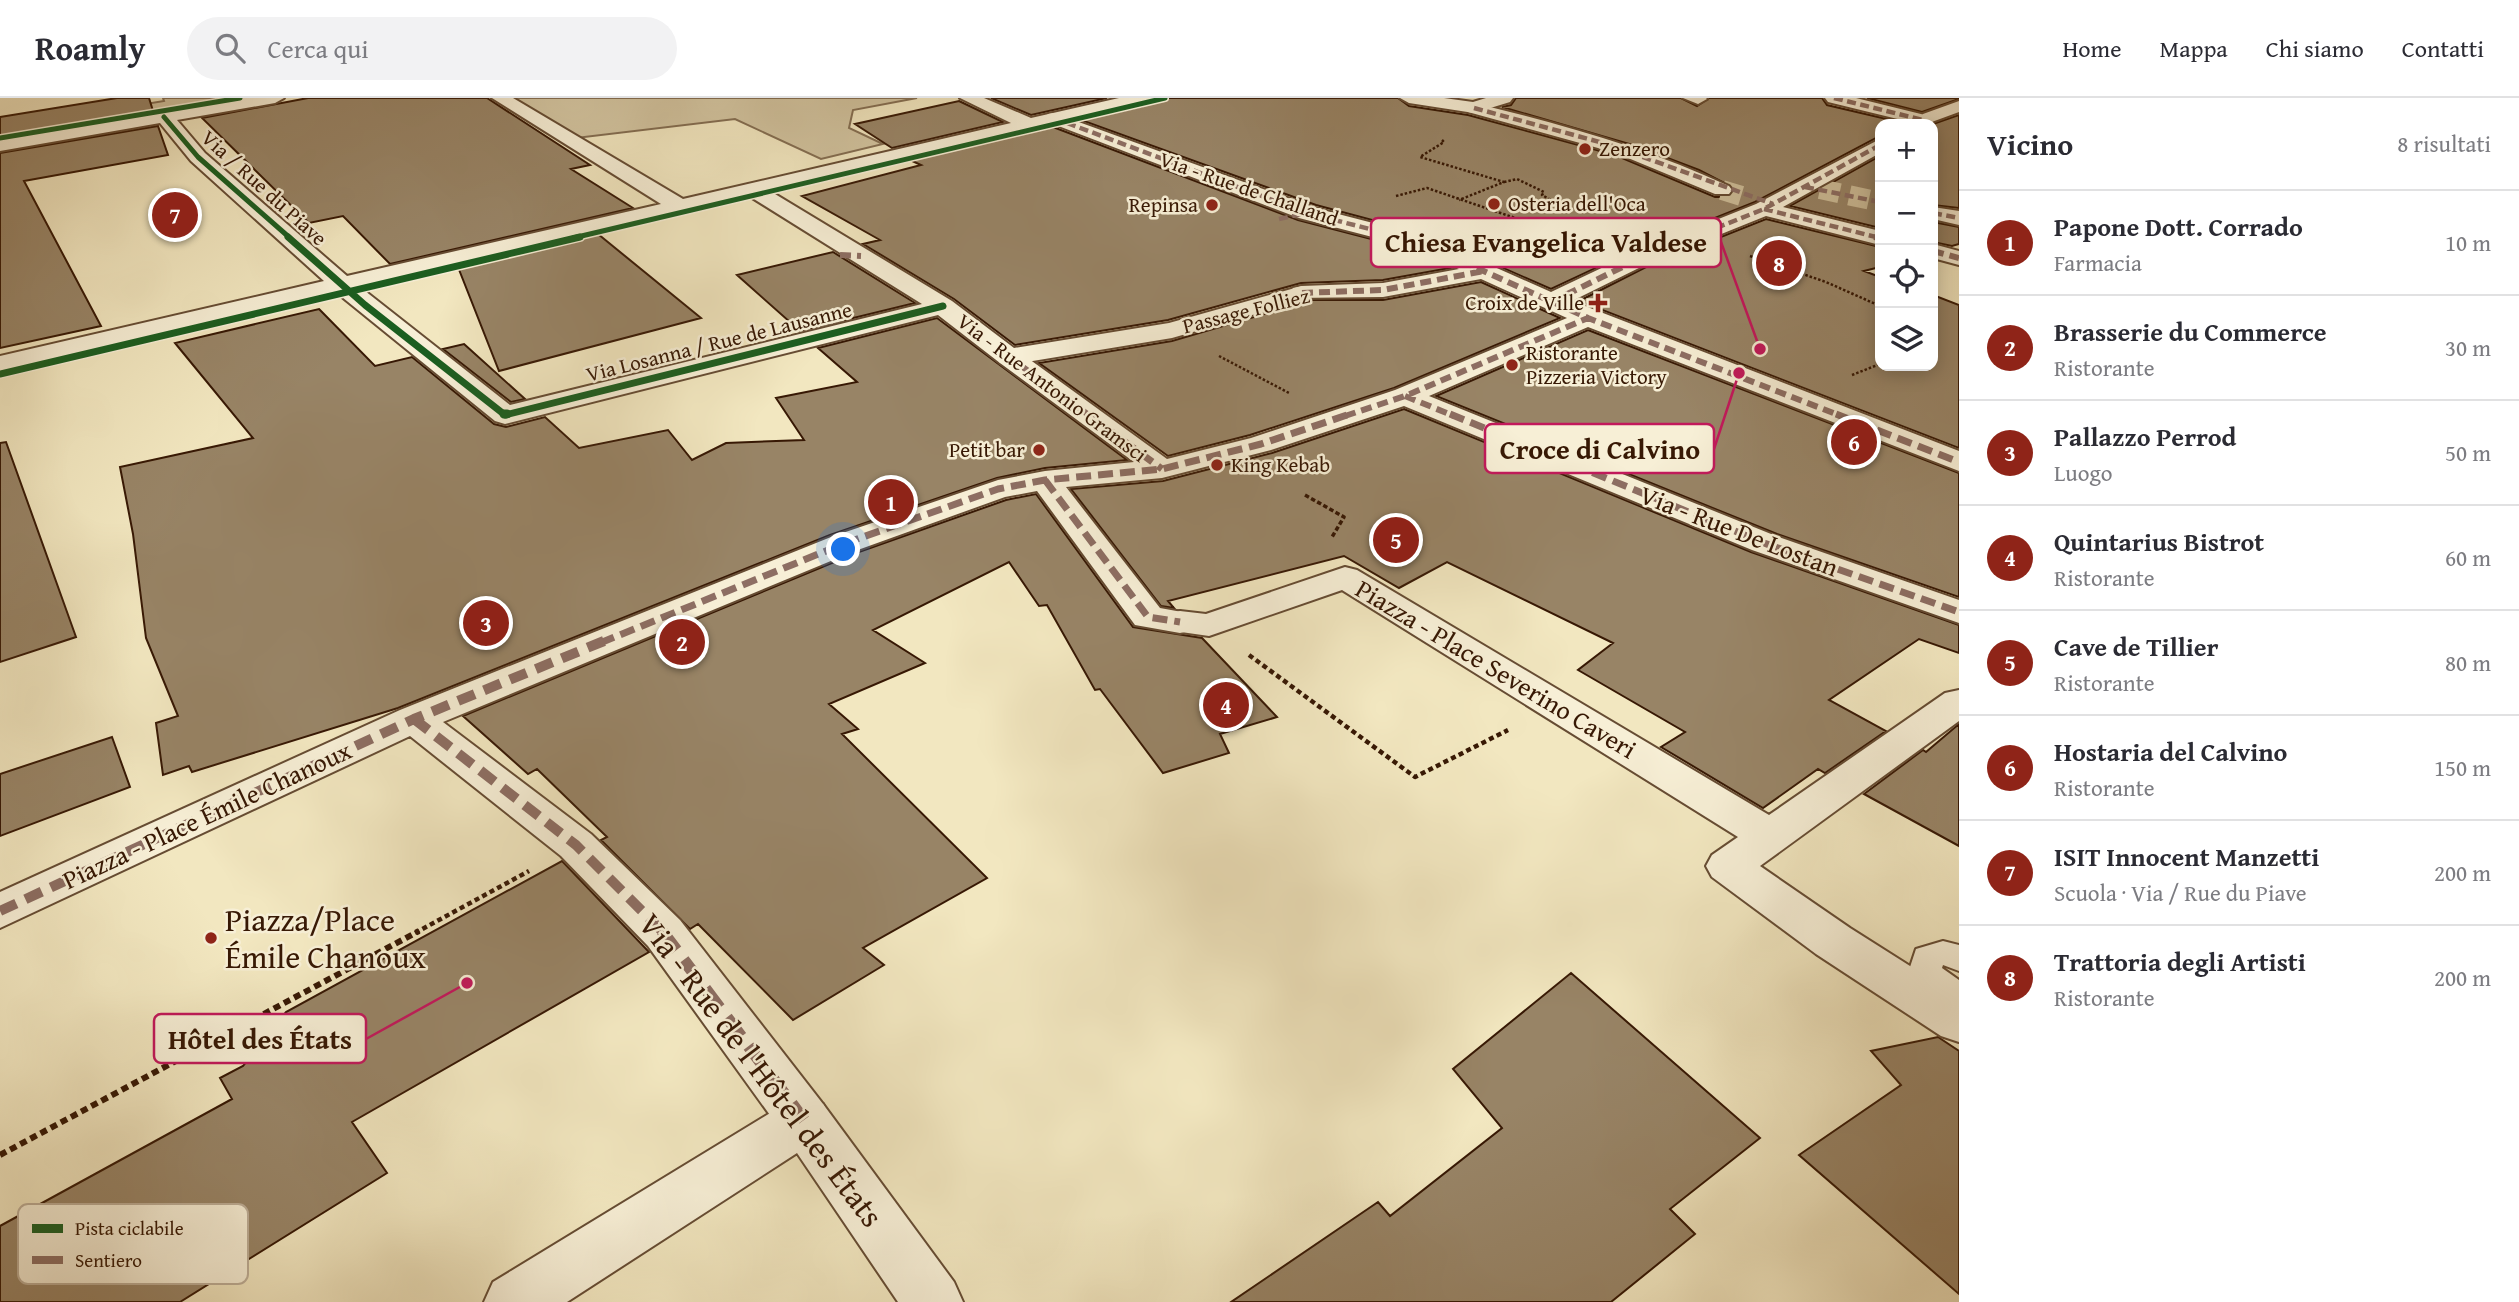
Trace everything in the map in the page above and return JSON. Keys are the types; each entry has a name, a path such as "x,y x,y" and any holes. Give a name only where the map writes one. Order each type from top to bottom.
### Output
{"street":[{"path":"0,145 275,98"},
{"path":"501,98 677,204"},
{"path":"969,98 1028,124"},
{"path":"0,364 749,187 1142,98"},
{"path":"1409,98 1477,109 1623,149 1670,166 1722,190"},
{"path":"1477,109 1504,98"},
{"path":"1834,98 1914,119"},
{"path":"1927,119 1959,106"},
{"name":"Via / Rue du Piave","path":"164,117 198,156 365,305 505,415"},
{"name":"Via - Rue de Challand","path":"1054,118 1307,213 1419,242 1588,318 1959,462"},
{"path":"1938,123 1959,125"},
{"path":"1551,302 1761,203 1813,188 1875,148"},
{"name":"Via - Rue Antonio Gramsci","path":"749,187 851,255 943,306 1009,358 1162,469"},
{"path":"1761,203 1875,237"},
{"path":"1279,219 1307,213"},
{"path":"1938,214 1959,218"},
{"path":"1938,252 1959,258"},
{"name":"Passage Folliez","path":"1009,358 1172,330 1302,293 1383,290 1483,271"},
{"name":"Via Losanna / Rue de Lausanne","path":"505,415 943,306"},
{"name":"Piazza - Place Émile Chanoux","path":"0,911 414,719 843,544 961,500 1045,480 1162,469 1340,419 1405,396 1588,318"},
{"name":"Via - Rue De Lostan","path":"1405,396 1764,543 1959,612"},
{"path":"1045,480 1147,617 1194,623"},
{"name":"Piazza - Place Severino Caveri","path":"1194,623 1345,577 1770,836"},
{"path":"1959,702 1728,866 1833,941 1959,1022"},
{"name":"Via - Rue de l'Hôtel des États","path":"414,719 576,845 664,933 804,1120 933,1302"},
{"path":"514,1302 804,1120"}],"lane":[{"path":"1959,958 1944,953 1927,958 1925,970 1931,979 1959,996"}],"path":[{"path":"1477,109 1426,125 1444,142 1420,157 1504,182"},
{"path":"1459,200 1517,179 1544,192 1542,195 1558,204"},
{"path":"1394,196 1427,188 1527,222"},
{"path":"1692,237 1826,282 1875,304"},
{"path":"1172,330 1340,419"},
{"path":"1848,377 1875,366"},
{"path":"1305,495 1344,517 1326,547 1341,557 1345,577"},
{"path":"1194,623 1415,777 1518,725"},
{"path":"0,1155 225,1037 576,845"},
{"path":"225,1037 243,1066"}],"shaded area":[{"path":"163,98 260,98 0,142 0,128 164,101"},
{"path":"511,98 917,98 853,110 849,128 883,144 821,159 735,119 576,138"}],"building":[{"path":"117,98 149,98 153,111 0,136 0,117"},
{"path":"308,98 487,98 590,165 571,169 633,208 390,264 343,216 309,223 202,118"},
{"path":"991,98 1107,98 1031,115"},
{"path":"1153,98 1398,98 1409,106 1468,115 1615,155 1715,197 1729,197 1734,188 1699,170 1636,146 1502,107 1511,105 1516,98 1681,98 1697,106 1709,98 1822,98 1827,105 1887,119 1875,119 1875,139 1755,202 1630,252 1551,289 1428,235 1316,205 1081,120 1143,106"},
{"path":"1867,98 1959,98 1959,99 1922,112"},
{"path":"959,101 1003,122 892,148 855,124"},
{"path":"1959,115 1959,208 1938,206 1938,122"},
{"path":"158,126 168,155 24,181 101,326 0,348 0,153"},
{"path":"1053,127 1298,220 1410,249 1450,268 1383,280 1301,283 1168,320 1015,345 954,299 863,244 880,240 802,196 921,165 910,160"},
{"path":"1875,159 1875,227 1790,206"},
{"path":"1766,219 1875,246 1875,268 1864,271 1875,275 1875,371 1938,371 1938,297 1959,305 1959,448 1579,301 1648,266"},
{"path":"1938,223 1959,227 1959,244 1952,246 1938,243"},
{"path":"598,234 701,318 499,371 458,267"},
{"path":"833,252 915,303 800,331 737,275"},
{"path":"1481,282 1560,318 1394,388 1250,435 1168,456 1039,363 1172,341 1312,300 1383,300"},
{"path":"319,309 375,366 412,357 494,424 506,427 545,417 579,448 668,430 692,460 726,443 804,440 776,398 857,382 818,348 937,318 1127,460 1045,468 997,478 830,535 398,708 192,772 189,766 163,775 156,723 178,716 146,638 133,534 120,467 253,438 175,343"},
{"path":"1588,330 1959,473 1959,597 1777,534 1436,396"},
{"path":"464,344 525,399 511,402 443,349"},
{"path":"1404,409 1751,552 1959,625 1959,653 1919,639 1829,700 1886,731 1825,773 1818,769 1763,808 1661,747 1685,732 1578,670 1613,643 1447,562 1399,588 1344,556 1168,601 1174,608 1161,606 1071,489 1163,481 1272,453"},
{"path":"6,442 76,637 0,662 0,443"},
{"path":"1036,494 1133,627 1202,638 1277,717 1220,734 1229,753 1163,773 1100,689 1095,690 1047,605 1039,606 1009,562 873,630 925,663 829,704 858,729 842,734 987,878 863,948 884,965 793,1020 698,924 690,929 601,840 607,837 537,769 528,774 463,716 856,553 1006,500"},
{"path":"1959,724 1959,846 1864,794 1923,750 1926,752"},
{"path":"112,737 130,787 0,836 0,774"},
{"path":"562,861 649,952 352,1122 387,1173 248,1260 248,1204 40,1204 232,1099 220,1078 243,1066 286,1012"},
{"path":"1571,973 1760,1138 1670,1209 1695,1234 1611,1302 1231,1302 1378,1202 1390,1216 1502,1128 1453,1069"},
{"path":"1938,1037 1959,1051 1959,1294 1799,1155 1901,1085 1871,1051"},
{"path":"18,1216 18,1284 209,1284 180,1302 0,1302 0,1226"}],"tunnel":[{"path":"1820,189 1875,201"},
{"path":"1722,190 1745,197"}],"marked path":[{"path":"1834,98 1919,119"},
{"path":"1474,108 1607,144 1773,204"},
{"path":"1067,123 1307,213 1419,242 1588,318 1959,462"},
{"path":"1551,302 1639,259 1764,209 1875,148"},
{"path":"1805,187 1875,201"},
{"path":"1764,209 1875,237"},
{"path":"1279,219 1307,213"},
{"path":"1938,214 1959,218"},
{"path":"1938,252 1959,258"},
{"path":"840,255 861,256"},
{"path":"1302,293 1383,290 1484,271"},
{"path":"0,911 414,719 843,544 998,489 1045,480 1162,469 1261,444 1405,396 1588,318"},
{"path":"1009,357 1162,469"},
{"path":"1405,396 1764,543 1959,612"},
{"path":"1045,480 1148,617 1180,622"},
{"path":"414,719 576,845 664,933 804,1120"}],"cycle path":[{"path":"0,138 240,98"},
{"path":"0,374 1165,98"},
{"path":"164,117 198,157 365,305 505,415 943,306"}],"place":[{"name":"Zenzero","path":"1585,149"},
{"name":"Osteria dell'Oca","path":"1494,204"},
{"name":"Repinsa","path":"1212,205"},
{"name":"ISIT Innocent Manzetti","path":"175,215"},
{"name":"Trattoria degli Artisti","path":"1779,263"},
{"name":"Croix de Ville","path":"1598,303"},
{"name":"Chiesa Evangelica Valdese","path":"1760,349"},
{"name":"Ristorante Pizzeria Victory","path":"1512,365"},
{"name":"Croce di Calvino","path":"1739,373"},
{"name":"Hostaria del Calvino","path":"1854,442"},
{"name":"Petit bar","path":"1039,450"},
{"name":"King Kebab","path":"1217,465"},
{"name":"Papone Dott. Corrado","path":"891,502"},
{"name":"Cave de Tillier","path":"1396,540"},
{"name":"Pallazzo Perrod","path":"486,623"},
{"name":"Brasserie du Commerce","path":"682,642"},
{"name":"Quintarius Bistrot","path":"1226,705"},
{"name":"Piazza/Place Émile Chanoux","path":"211,938"},
{"name":"Hôtel des États","path":"467,983"}]}
